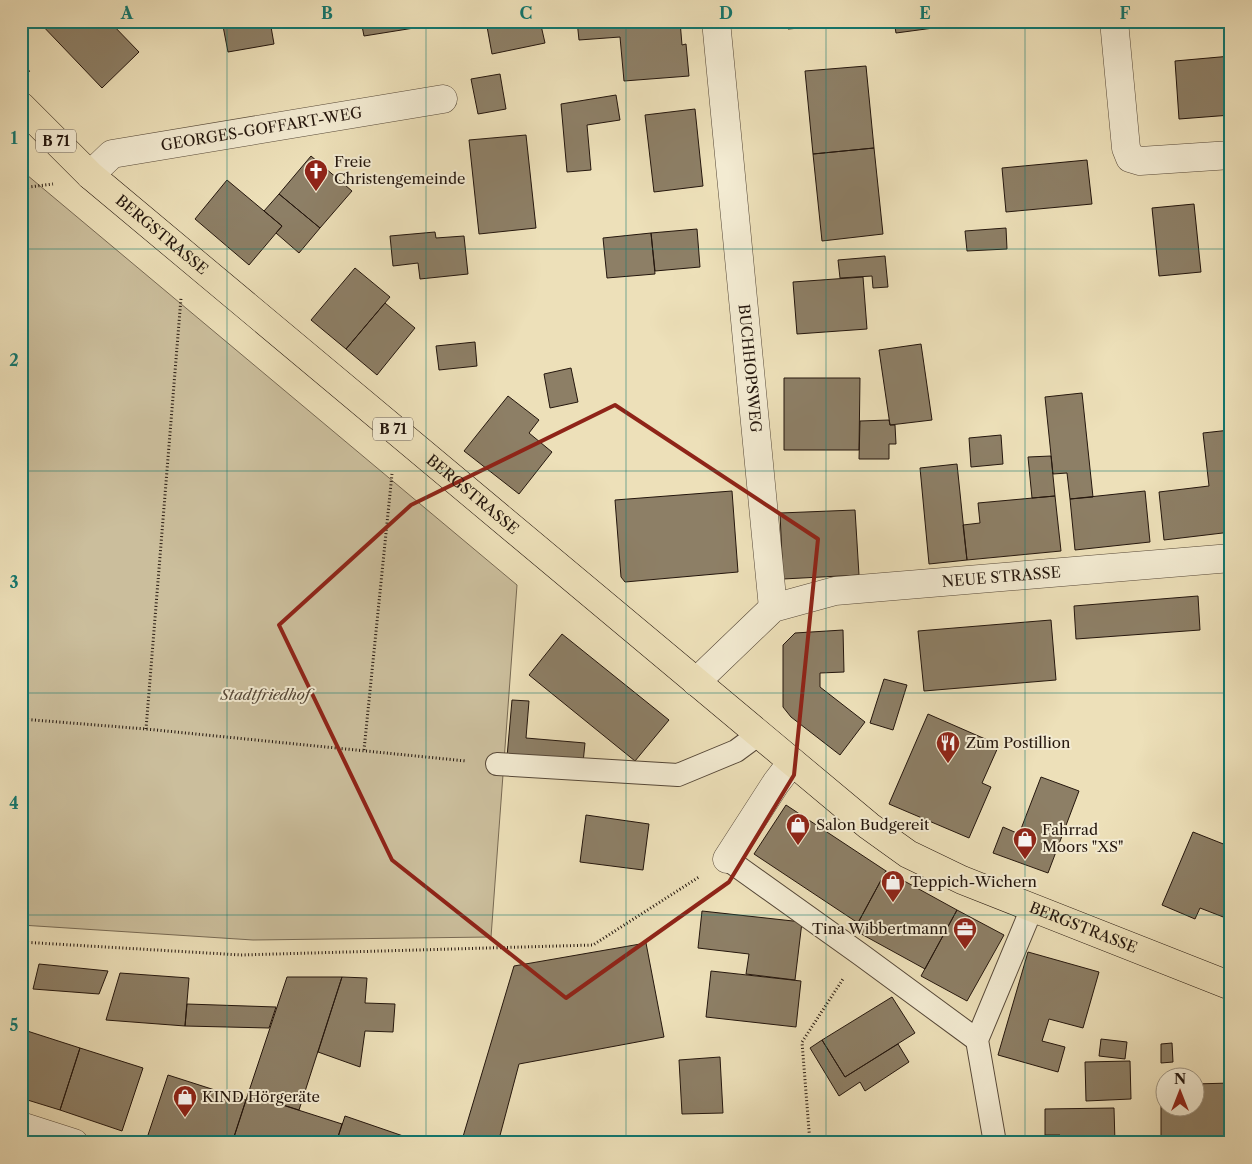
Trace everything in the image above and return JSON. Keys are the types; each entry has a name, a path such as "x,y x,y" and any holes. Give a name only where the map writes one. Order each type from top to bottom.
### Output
{"main road":[{"name":"BERGSTRASSE","path":"21,106 90,176 869,826 908,854 962,880 1231,986"}],"street":[{"name":"BUCHHOPSWEG","path":"716,21 773,608"},
{"path":"1114,21 1126,148 1130,158 1140,161 1231,156"},
{"name":"GEORGES-GOFFART-WEG","path":"90,176 112,154 443,100"},
{"name":"NEUE STRASSE","path":"773,608 835,591 1231,558"},
{"path":"696,682 773,608"},
{"path":"727,860 792,762"},
{"path":"21,1126 74,1143"}],"lane":[{"path":"497,764 678,775 736,751 759,734"},
{"path":"727,860 977,1040"},
{"path":"995,1143 977,1040 1032,908"}],"path":[{"path":"146,729 181,298"},
{"path":"364,750 392,474"},
{"path":"21,719 146,729 497,764"},
{"path":"21,942 241,955 593,945 727,860"},
{"path":"810,1143 802,1042 860,954"}],"highlighted area":[{"path":"615,405 818,539 794,775 729,882 566,998 392,860 279,625 411,505"}],"green space":[{"name":"Stadtfriedhof","path":"21,170 517,585 491,937 253,940 21,925"}],"building":[{"path":"38,21 109,21 139,52 102,88"},
{"path":"222,21 270,21 274,44 228,52"},
{"path":"361,21 413,21 414,28 364,36"},
{"path":"486,21 540,21 545,43 492,54"},
{"path":"577,21 680,21 682,45 686,44 689,76 624,81 620,37 579,40"},
{"path":"787,21 811,21 812,27 788,29"},
{"path":"811,21 855,21 812,27"},
{"path":"894,21 940,21 941,27 896,33"},
{"path":"1231,56 1231,115 1179,119 1175,61"},
{"path":"866,66 874,148 813,154 805,71"},
{"path":"500,74 506,109 478,114 471,79"},
{"path":"616,95 620,120 587,125 591,170 567,172 561,104"},
{"path":"695,109 703,186 654,192 645,115"},
{"path":"526,135 536,228 479,234 469,140"},
{"path":"874,148 883,234 822,241 813,154"},
{"name":"Freie Christengemeinde","path":"311,156 352,191 320,228 279,194"},
{"path":"1087,160 1092,204 1006,212 1002,168"},
{"path":"227,180 282,226 249,265 195,219"},
{"path":"279,194 320,228 299,253 276,233 282,226 264,211"},
{"path":"1194,204 1201,272 1159,276 1152,208"},
{"path":"1006,228 1007,249 967,251 965,231"},
{"path":"697,229 700,267 655,271 651,233"},
{"path":"435,232 436,238 464,236 468,274 420,279 418,263 393,266 390,236"},
{"path":"651,233 655,274 607,278 603,238"},
{"path":"885,256 888,287 873,288 872,276 840,278 838,260"},
{"path":"355,268 390,297 346,349 311,320"},
{"path":"863,277 867,329 797,334 793,282"},
{"path":"385,303 415,328 377,375 346,349"},
{"path":"475,342 477,366 439,370 436,346"},
{"path":"921,344 932,420 890,425 879,350"},
{"path":"571,368 578,402 550,408 544,374"},
{"path":"784,378 860,378 859,450 784,450"},
{"path":"1082,393 1093,497 1070,499 1067,473 1053,474 1045,397"},
{"path":"508,396 539,420 529,433 552,452 519,494 464,451"},
{"path":"889,420 890,425 895,425 896,444 889,444 889,459 859,459 860,421"},
{"path":"1230,430 1231,532 1164,540 1159,492 1209,486 1203,433"},
{"path":"1001,435 1003,464 971,467 969,438"},
{"path":"1051,456 1055,496 1032,498 1028,457"},
{"path":"957,464 967,560 929,564 920,468"},
{"path":"732,491 738,572 625,582 621,577 615,500"},
{"path":"1145,491 1150,542 1075,550 1070,499"},
{"path":"1055,496 1061,551 967,560 963,525 980,523 978,503"},
{"path":"855,510 859,575 783,579 780,513"},
{"path":"1198,596 1200,630 1076,639 1074,606"},
{"path":"1051,620 1056,680 924,691 918,631"},
{"path":"843,630 844,672 820,673 820,687 865,722 840,755 791,717 783,707 783,645 795,633"},
{"path":"562,634 669,720 635,761 529,675"},
{"path":"884,679 907,685 893,730 870,723"},
{"path":"512,700 529,701 526,738 585,743 583,763 507,757"},
{"name":"Zum Postillion","path":"928,714 999,745 982,783 991,787 969,838 889,804"},
{"path":"1041,777 1079,791 1048,873 993,853 1003,827 1019,834"},
{"path":"786,805 886,871 858,923 754,854"},
{"path":"586,815 649,824 643,870 580,862"},
{"path":"1193,832 1231,847 1231,920 1200,908 1195,919 1162,905"},
{"path":"886,871 957,910 925,969 854,930"},
{"path":"957,910 1004,935 967,1001 921,976"},
{"path":"702,911 802,922 795,980 746,974 749,954 698,948"},
{"path":"646,943 664,1037 519,1064 498,1143 474,1143 462,1140 514,966"},
{"path":"1028,952 1099,972 1083,1028 1049,1019 1042,1041 1065,1047 1058,1072 998,1055"},
{"path":"39,964 108,971 99,994 33,989"},
{"path":"711,971 801,981 796,1027 706,1017"},
{"path":"120,973 189,978 185,1026 106,1020"},
{"path":"287,977 342,977 299,1110 248,1094"},
{"path":"342,977 367,978 365,1003 395,1004 393,1032 365,1031 360,1067 318,1052"},
{"path":"892,997 915,1033 845,1077 822,1040"},
{"path":"187,1004 276,1007 269,1028 185,1026"},
{"path":"21,1029 80,1048 60,1110 21,1098"},
{"path":"1101,1039 1127,1042 1125,1059 1099,1056"},
{"path":"822,1040 845,1077 898,1044 909,1062 865,1091 860,1082 839,1096 810,1048"},
{"path":"1172,1043 1173,1062 1161,1063 1161,1044"},
{"path":"80,1048 143,1068 122,1131 60,1110"},
{"path":"720,1057 723,1113 682,1114 679,1060"},
{"path":"1130,1061 1131,1099 1086,1101 1085,1062"},
{"path":"168,1075 246,1100 232,1143 163,1143 147,1138"},
{"path":"1231,1083 1231,1143 1161,1143 1161,1116 1204,1116 1204,1084"},
{"path":"248,1094 342,1124 336,1143 232,1143"},
{"path":"1114,1108 1115,1143 1060,1143 1060,1135 1045,1135 1045,1109"},
{"path":"345,1116 409,1138 407,1143 336,1143"}],"place":[{"name":"Freie Christengemeinde","path":"316,192"},
{"name":"Zum Postillion","path":"948,764"},
{"name":"Salon Budgereit","path":"798,846"},
{"name":"Fahrrad Moors \"XS\"","path":"1025,860"},
{"name":"Teppich-Wichern","path":"893,903"},
{"name":"Tina Wibbertmann","path":"965,950"},
{"name":"KIND Hörgeräte","path":"185,1118"}]}
